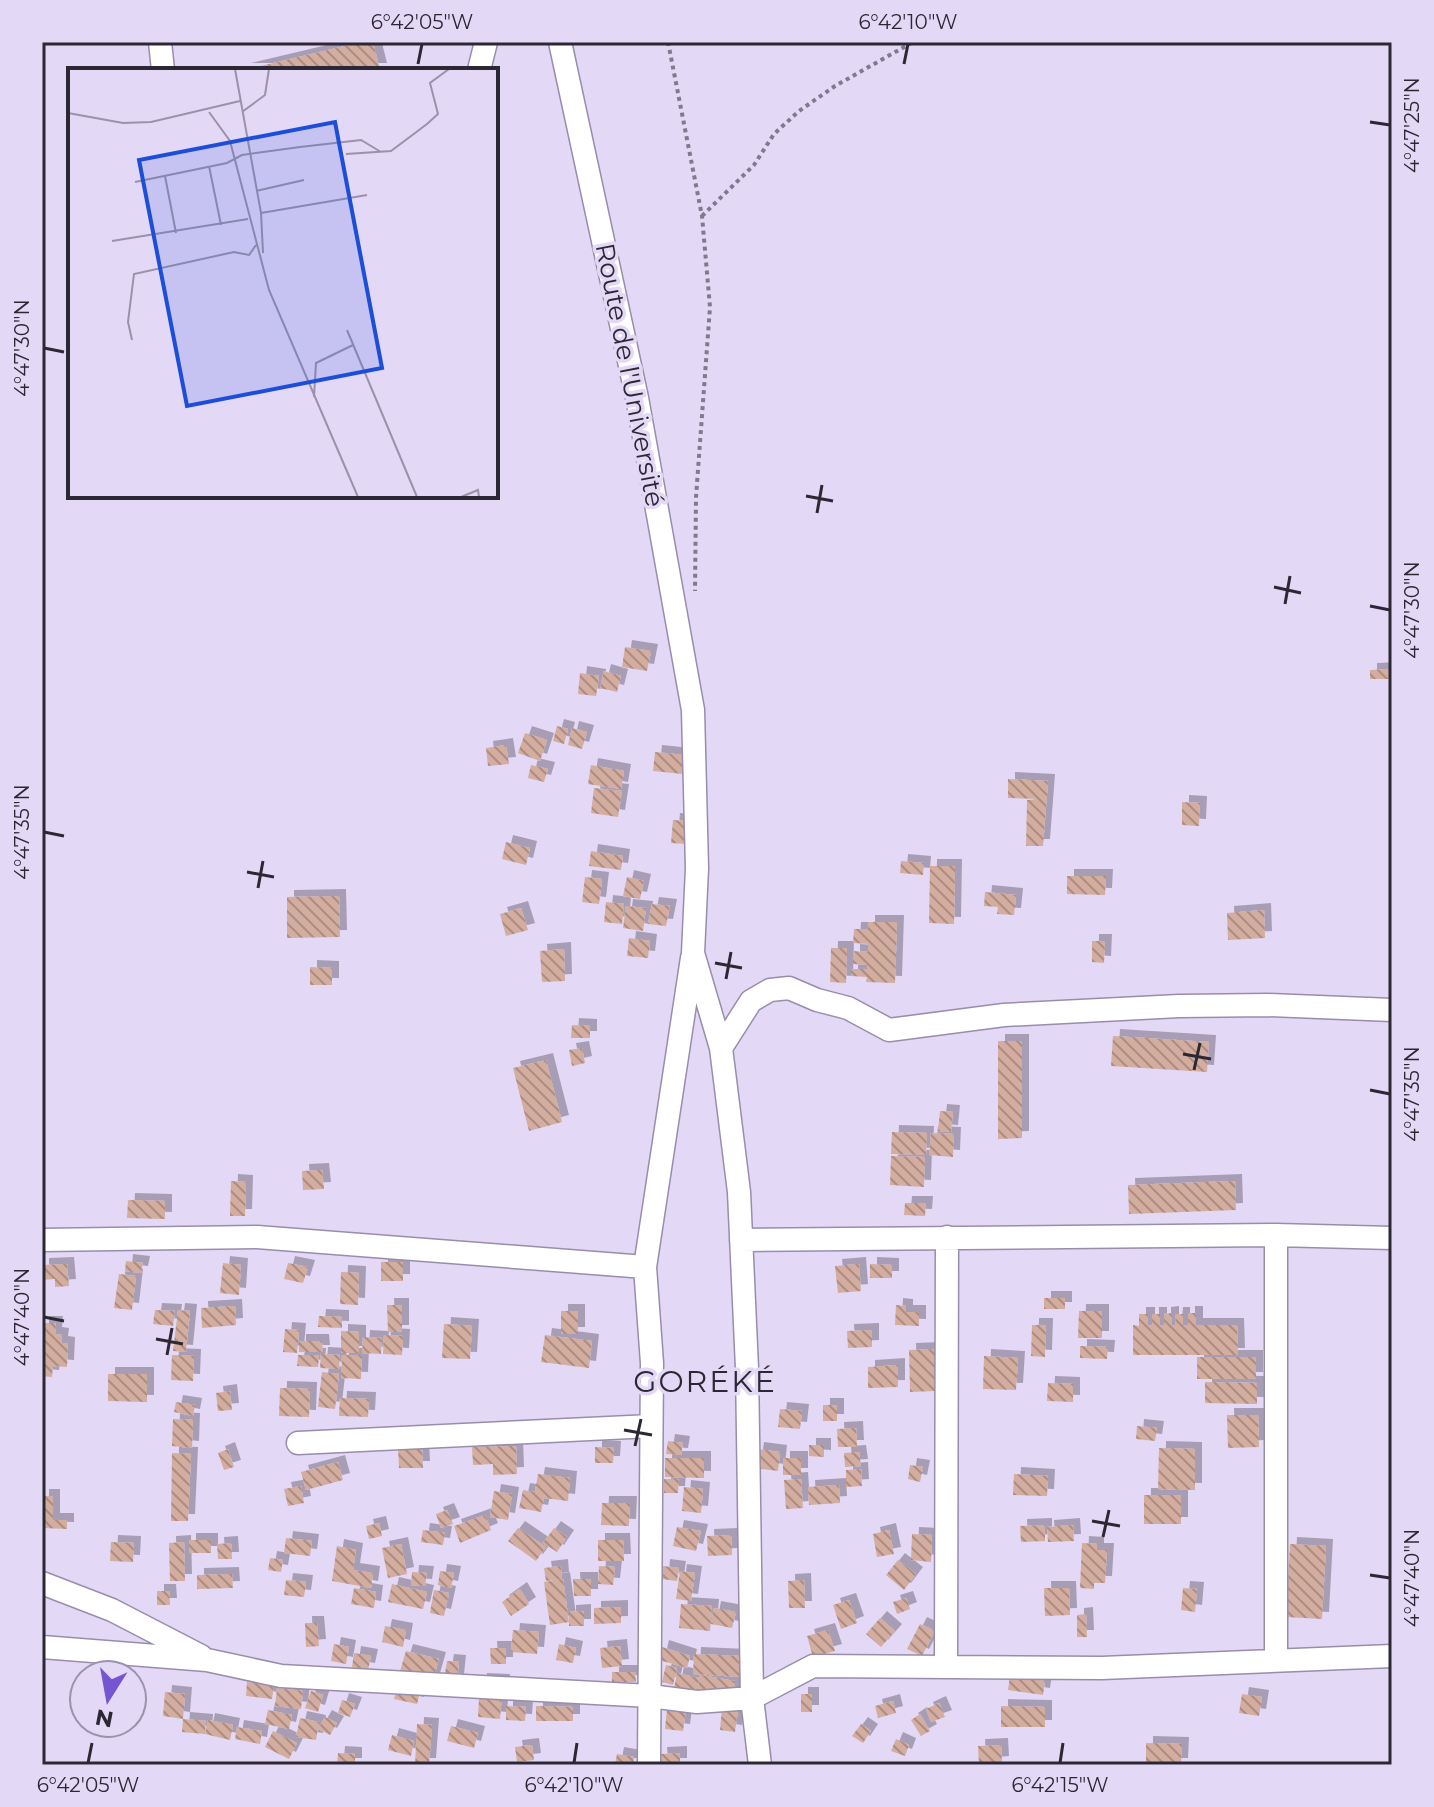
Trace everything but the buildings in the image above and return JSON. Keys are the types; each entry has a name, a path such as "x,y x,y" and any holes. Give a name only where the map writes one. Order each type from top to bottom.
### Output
{"street":[{"path":"160,42 163,68"},
{"path":"480,68 486,42"},
{"name":"Route de l'Université","path":"560,42 637,398 693,710 697,868 693,953"},
{"path":"693,953 721,1048 741,1240 747,1368 752,1698 760,1765"},
{"path":"649,1765 652,1363 645,1267 693,953"},
{"path":"721,1048 751,1001 770,990 789,988 848,1008 889,1030 1004,1015 1179,1006 1268,1005 1392,1010"},
{"path":"741,1240 1276,1235 1392,1238"},
{"path":"1276,1235 1276,1658"},
{"path":"42,1240 257,1237 645,1267"},
{"path":"946,1665 947,1237"},
{"path":"298,1443 651,1426"},
{"path":"42,1583 112,1610 207,1660"},
{"path":"42,1647 207,1660 281,1676 650,1696 697,1702 752,1698 813,1666 1102,1668 1276,1658 1392,1656"}],"path":[{"path":"668,42 702,216 710,307 696,497 694,604"},
{"path":"702,216 754,165 774,134 799,111 835,86 913,42"}],"district":[{"name":"GORÉKÉ","path":"705,1382"}]}
